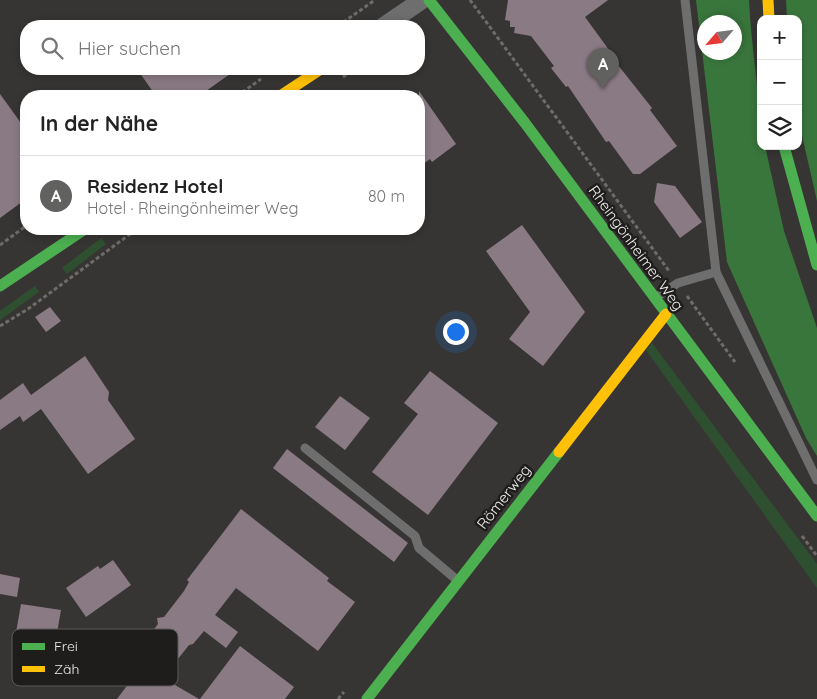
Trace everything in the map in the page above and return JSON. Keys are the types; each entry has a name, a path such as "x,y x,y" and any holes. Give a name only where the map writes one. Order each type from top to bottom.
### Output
{"street":[{"path":"393,20 422,0"},
{"name":"Rheingönheimer Weg","path":"429,0 525,123 817,516"},
{"path":"768,0 769,15"},
{"path":"289,90 312,75"},
{"path":"785,150 817,265"},
{"path":"0,286 76,235"},
{"name":"Römerweg","path":"367,699 666,314"}],"lane":[{"path":"685,0 716,272 817,480"},
{"path":"654,298 678,283 716,272"},
{"path":"305,448 415,536 419,548 458,580"}],"path":[{"path":"347,20 375,0"},
{"path":"470,0 740,370"},
{"path":"246,90 268,75"},
{"path":"0,245 20,230"},
{"path":"0,326 129,235"}],"green space":[{"path":"696,0 749,0 757,88 757,150 766,150 784,231 817,328 817,456 806,438 727,262 703,60 742,60 742,15 698,15"},
{"path":"786,0 817,0 817,201 802,135 802,15 787,15"},
{"path":"101,238 106,244 67,274 62,268"},
{"path":"35,286 39,292 0,320 0,311"},
{"path":"652,343 817,564 817,588 646,350"}],"building":[{"path":"508,0 608,0 585,17 612,54 610,55 652,108 650,110 677,146 640,174 633,174 609,141 606,142 568,86 566,87 551,68 554,66 531,36 514,33 515,27 510,27 510,21 505,20"},
{"path":"141,75 229,75 207,90 152,90"},
{"path":"0,94 20,122 20,203 0,218"},
{"path":"425,100 456,144 432,162 430,159 425,163"},
{"path":"657,183 675,186 702,222 680,238 654,202"},
{"path":"522,225 585,312 543,366 509,339 530,312 486,251"},
{"path":"50,307 61,321 46,332 35,317"},
{"path":"85,356 109,392 108,400 135,439 88,474 41,409 23,422 20,416 0,430 0,400 23,383 31,395"},
{"path":"430,371 498,423 428,515 372,472 418,414 404,403"},
{"path":"340,396 370,418 345,450 315,427"},
{"path":"287,449 408,543 394,562 273,468"},
{"path":"241,509 329,578 327,581 355,602 318,651 236,588 215,615 238,632 226,648 204,631 178,659 178,629 154,629 158,624 157,618 164,617 184,591 189,582 187,580"},
{"path":"113,560 131,585 86,617 66,588 98,566 100,569"},
{"path":"0,574 20,578 17,597 0,594"},
{"path":"21,604 61,610 58,629 17,629"},
{"path":"240,646 294,687 285,699 200,699"},
{"path":"127,686 177,686 199,699 117,699"}],"traffic: fast":[{"path":"429,0 525,123 817,516"},
{"path":"785,150 817,265"},
{"path":"0,286 76,235"},
{"path":"367,699 559,452"}],"traffic: slow":[{"path":"768,0 769,15"},
{"path":"289,90 312,75"},
{"path":"559,452 666,314"}],"place":[{"name":"Residenz Hotel","path":"603,89"}]}
